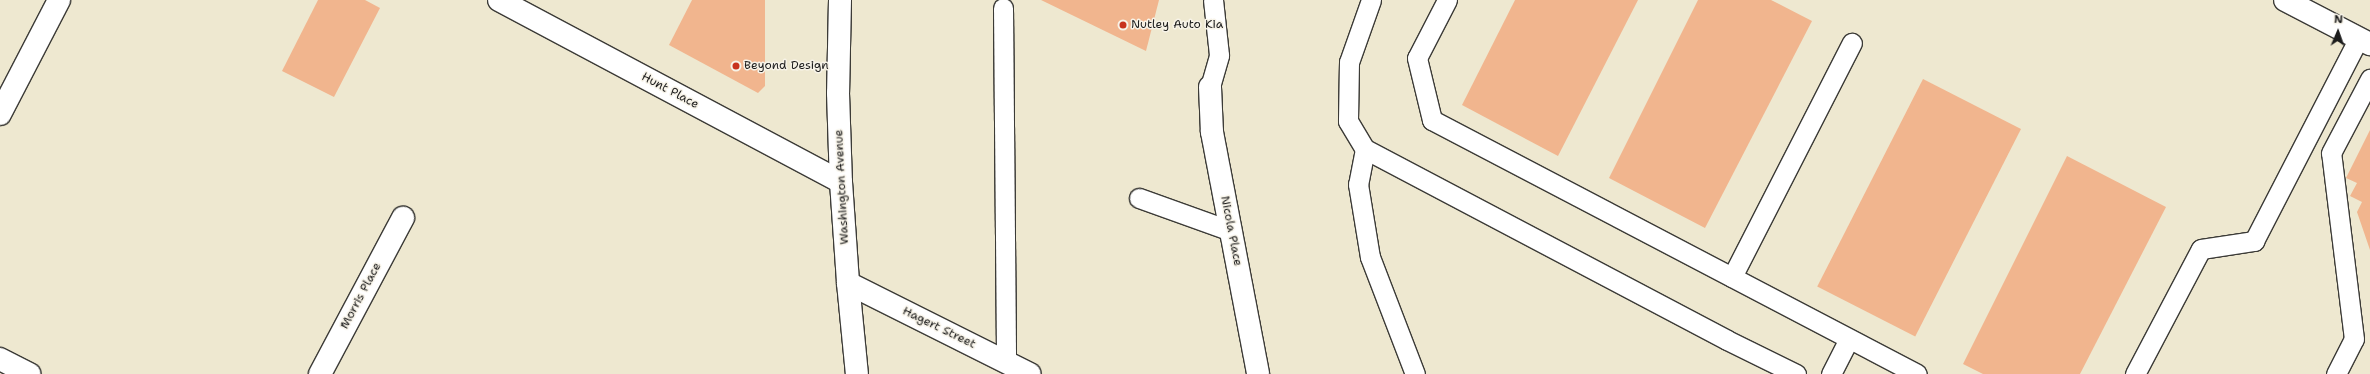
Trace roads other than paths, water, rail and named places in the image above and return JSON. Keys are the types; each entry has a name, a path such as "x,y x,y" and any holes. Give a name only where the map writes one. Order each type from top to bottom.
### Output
{"street":[{"path":"0,114 59,0"},
{"name":"Hunt Place","path":"499,0 841,182"},
{"name":"Washington Avenue","path":"840,0 838,93 841,182 848,283 857,374"},
{"path":"2285,0 2365,41"},
{"name":"Nicola Place","path":"1210,87 1212,132 1258,374"},
{"name":"Morris Place","path":"320,374 403,218"},
{"name":"Hagert Street","path":"848,283 1030,374"},
{"path":"0,358 29,374"}],"lane":[{"path":"1210,87 1219,55 1213,0"},
{"path":"1371,0 1349,62 1348,121 1365,149 1727,340 1796,374"},
{"path":"1447,0 1417,58 1432,120 1917,374"},
{"path":"1003,8 1006,362"},
{"path":"2135,374 2202,249 2254,241 2365,41"},
{"path":"1732,277 1852,43"},
{"path":"2336,374 2354,339 2331,153 2370,78"},
{"path":"1365,149 1358,184 1370,257 1414,374"},
{"path":"1139,198 1231,231"},
{"path":"1831,374 1849,339"}],"place":[{"name":"Nutley Auto Kia","path":"1123,25"},
{"name":"Beyond Design","path":"736,66"}]}
